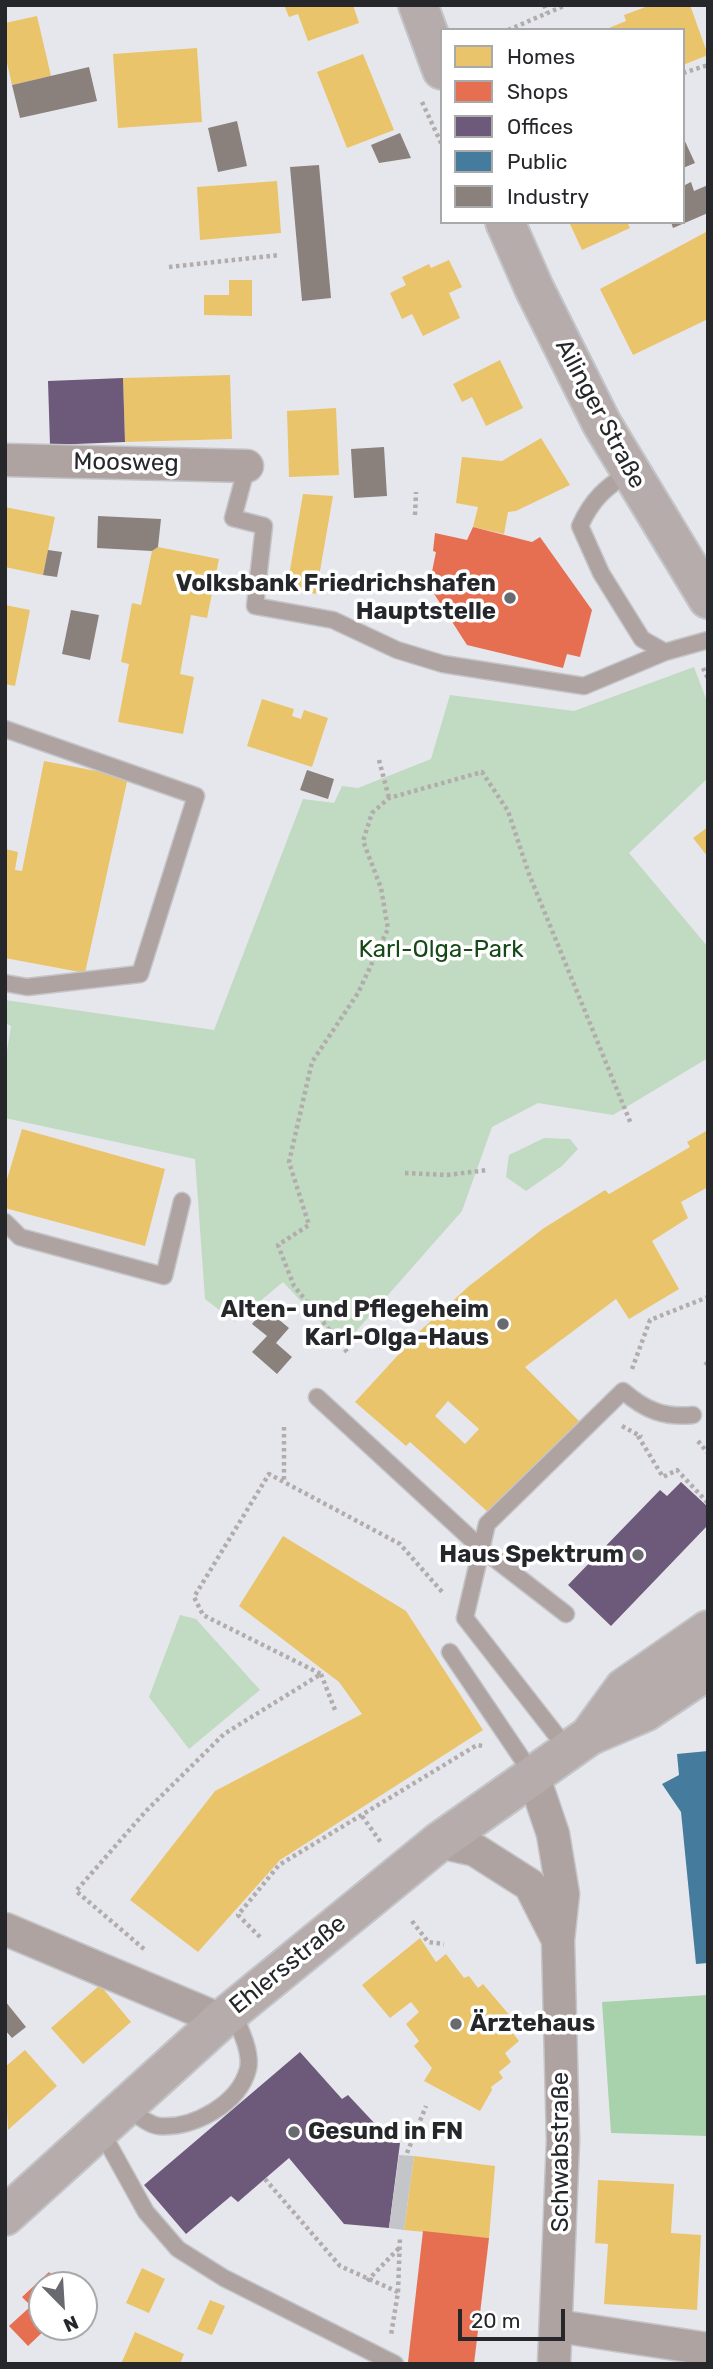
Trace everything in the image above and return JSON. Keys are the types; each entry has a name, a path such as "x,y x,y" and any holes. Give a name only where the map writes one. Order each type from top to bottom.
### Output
{"street":[{"path":"418,5 440,65"},
{"name":"Ailinger Straße","path":"506,224 574,369 630,472 708,599"},
{"name":"Moosweg","path":"5,460 247,466"},
{"name":"Ehlersstraße","path":"579,1743 624,1688 708,1630"},
{"name":"Ehlersstraße","path":"5,2216 227,2015 439,1842 579,1743 645,1712 708,1670"},
{"name":"Schwabstraße","path":"533,1775 553,1834 564,1894 558,1940 563,2141 554,2364"},
{"name":"Schwabstraße","path":"439,1842 475,1850 530,1885 558,1940"},
{"path":"5,1929 227,2015"},
{"path":"557,2326 708,2349"}],"lane":[{"path":"247,466 233,518 264,526 255,606 332,620 397,650 443,664 584,685 665,652 708,640"},
{"path":"630,472 590,502 580,526 601,573 642,639 665,652"},
{"path":"5,729 196,796 140,974 27,987 5,983"},
{"path":"5,1222 20,1237 163,1276 182,1201"},
{"path":"579,1743 465,1618 487,1524 623,1391 643,1407 671,1417 693,1415"},
{"path":"317,1397 482,1549 566,1614"},
{"path":"450,1652 533,1775"},
{"path":"112,2117 155,2126 186,2125 216,2110 239,2090 249,2067 227,2015"},
{"path":"112,2117 146,2212 178,2249 224,2278 391,2362"}],"path":[{"path":"544,5 547,13"},
{"path":"513,28 566,5"},
{"path":"685,72 708,65"},
{"path":"169,267 280,255"},
{"path":"415,515 416,492"},
{"path":"379,760 389,798"},
{"path":"347,1352 294,1286 278,1245 309,1225 289,1162 312,1062 358,993 387,929 381,888 363,841 372,813 389,798 482,772 508,811 529,874 631,1124"},
{"path":"405,1173 447,1175 488,1170"},
{"path":"623,1391 650,1320 708,1297"},
{"path":"284,1427 284,1482"},
{"path":"638,1435 663,1477 677,1470 708,1503"},
{"path":"335,1710 321,1674 203,1615 194,1597 269,1474 400,1544 465,1618"},
{"path":"153,1956 76,1891 146,1811 224,1734 321,1674"},
{"path":"260,1937 238,1915 279,1865 477,1745 486,1747"},
{"path":"362,1816 382,1844"},
{"path":"412,1921 428,1942 444,1944"},
{"path":"407,2153 426,2106"},
{"path":"265,2179 340,2266 367,2281 398,2292"},
{"path":"391,2362 400,2236"},
{"path":"367,2281 400,2247"}],"green space":[{"name":"Karl-Olga-Park","path":"694,667 708,704 708,778 629,853 708,947 708,1058 613,1115 538,1103 492,1127 462,1211 343,1346 283,1282 235,1322 205,1299 195,1159 5,1118 5,1063 11,1026 5,1023 5,1000 214,1030 303,799 334,803 342,786 358,788 431,759 450,695 574,711"},
{"path":"544,1138 570,1139 578,1149 562,1166 526,1191 506,1177 509,1155"},
{"path":"180,1615 196,1619 260,1690 189,1749 149,1697"},
{"path":"708,1995 708,2136 611,2133 602,2002"}],"building: Homes":[{"path":"284,5 353,5 359,23 308,41 298,14 289,17"},
{"path":"651,5 690,5 708,55 685,64 685,28 609,28 626,21 624,15"},
{"path":"37,16 51,76 12,85 5,54 5,23"},
{"path":"197,48 202,122 118,128 113,54"},
{"path":"363,54 394,130 347,148 317,72"},
{"path":"277,181 281,233 200,240 197,187"},
{"path":"570,224 628,224 630,228 582,250"},
{"path":"706,232 708,319 633,355 600,289"},
{"path":"449,260 462,287 449,293 460,318 423,336 412,314 402,319 390,293 406,285 402,277 429,264 431,268"},
{"path":"229,280 252,280 252,316 204,315 204,295 229,295"},
{"path":"500,360 523,408 486,426 472,397 462,402 453,384"},
{"path":"230,375 232,439 125,442 123,378"},
{"path":"336,408 339,475 289,477 287,411"},
{"path":"541,438 570,485 516,511 508,512 504,534 473,527 478,507 456,503 462,457 502,461"},
{"path":"303,494 333,496 316,594 287,587"},
{"path":"5,507 55,517 43,575 5,567"},
{"path":"158,547 219,559 207,618 191,615 180,674 194,677 183,734 118,722 129,664 121,662 132,603 141,605 152,551"},
{"path":"5,605 30,610 15,686 5,684"},
{"path":"262,699 294,709 292,716 301,719 304,710 328,718 312,767 247,746"},
{"path":"44,761 128,777 85,973 5,958 5,849 18,852 15,870 22,871"},
{"path":"708,827 708,857 693,838"},
{"path":"22,1129 165,1169 145,1246 5,1208 5,1186"},
{"name":"Alten- und Pflegeheim Karl-Olga-Haus","path":"708,1130 708,1187 681,1202 688,1218 652,1241 679,1289 629,1319 616,1299 525,1367 581,1423 489,1513 410,1442 406,1446 355,1402 421,1330 469,1286 544,1228 605,1190 609,1194 690,1147 687,1142","holes":["448,1401 479,1429 465,1444 435,1416"]},
{"path":"283,1536 406,1611 483,1730 280,1860 198,1952 130,1900 215,1791 362,1714 339,1682 239,1606"},
{"name":"Ärztehaus","path":"420,1938 436,1962 446,1954 464,1978 469,1976 478,1988 483,1984 512,2018 505,2024 519,2041 505,2053 511,2062 499,2072 503,2078 491,2087 492,2090 480,2111 424,2081 432,2068 414,2046 419,2041 406,2024 419,2012 411,2002 390,2018 362,1985"},
{"path":"100,1985 131,2022 83,2064 51,2028"},
{"path":"25,2050 57,2086 8,2130 5,2067"},
{"path":"414,2156 495,2166 489,2238 404,2230"},
{"path":"598,2180 674,2184 671,2233 701,2235 697,2310 604,2304 608,2244 595,2243"},
{"path":"142,2268 165,2279 149,2313 126,2303"},
{"path":"210,2300 225,2306 212,2335 197,2329"},
{"path":"135,2332 184,2354 180,2364 121,2364"}],"building: Shops":[{"name":"Volksbank Friedrichshafen Hauptstelle","path":"473,527 532,542 540,537 592,610 580,657 567,654 563,668 467,645 429,586 436,552 433,551 435,533 467,540"},
{"path":"423,2231 489,2238 474,2364 408,2362"},
{"path":"28,2291 28,2303 22,2297"},
{"path":"28,2309 28,2341 33,2341 28,2346 9,2326"}],"building: Offices":[{"path":"123,378 125,442 50,445 48,381"},
{"name":"Haus Spektrum","path":"681,1482 708,1507 708,1525 611,1626 568,1585 660,1490 667,1496"},
{"name":"Gesund in FN","path":"300,2052 342,2099 348,2095 393,2143 400,2143 389,2228 344,2224 289,2158 238,2202 231,2196 186,2234 144,2185"}],"building: Public":[{"path":"708,1751 708,1963 696,1964 681,1812 662,1784 679,1775 677,1754"}],"building: Industry":[{"path":"89,67 97,101 20,118 12,85"},
{"path":"237,121 247,166 218,172 208,128"},
{"path":"400,133 411,158 379,163 371,145"},
{"path":"685,141 695,163 685,167"},
{"path":"319,165 331,298 302,301 290,167"},
{"path":"691,182 694,191 708,185 708,213 685,223 685,185"},
{"path":"384,447 387,496 354,498 351,449"},
{"path":"98,516 161,519 158,547 152,551 97,548"},
{"path":"48,550 62,552 57,577 43,575"},
{"path":"71,610 99,615 90,660 62,654"},
{"path":"307,770 334,779 328,799 300,790"},
{"path":"265,1308 289,1328 276,1343 292,1357 277,1374 252,1352 267,1336 252,1324"},
{"path":"5,2001 26,2027 12,2038 5,2030"}],"building: Other":[{"path":"399,2155 414,2156 404,2230 389,2228"}],"place":[{"name":"Volksbank Friedrichshafen Hauptstelle","path":"510,598"},
{"name":"Alten- und Pflegeheim Karl-Olga-Haus","path":"503,1324"},
{"name":"Haus Spektrum","path":"638,1555"},
{"name":"Ärztehaus","path":"456,2024"},
{"name":"Gesund in FN","path":"294,2132"}]}
